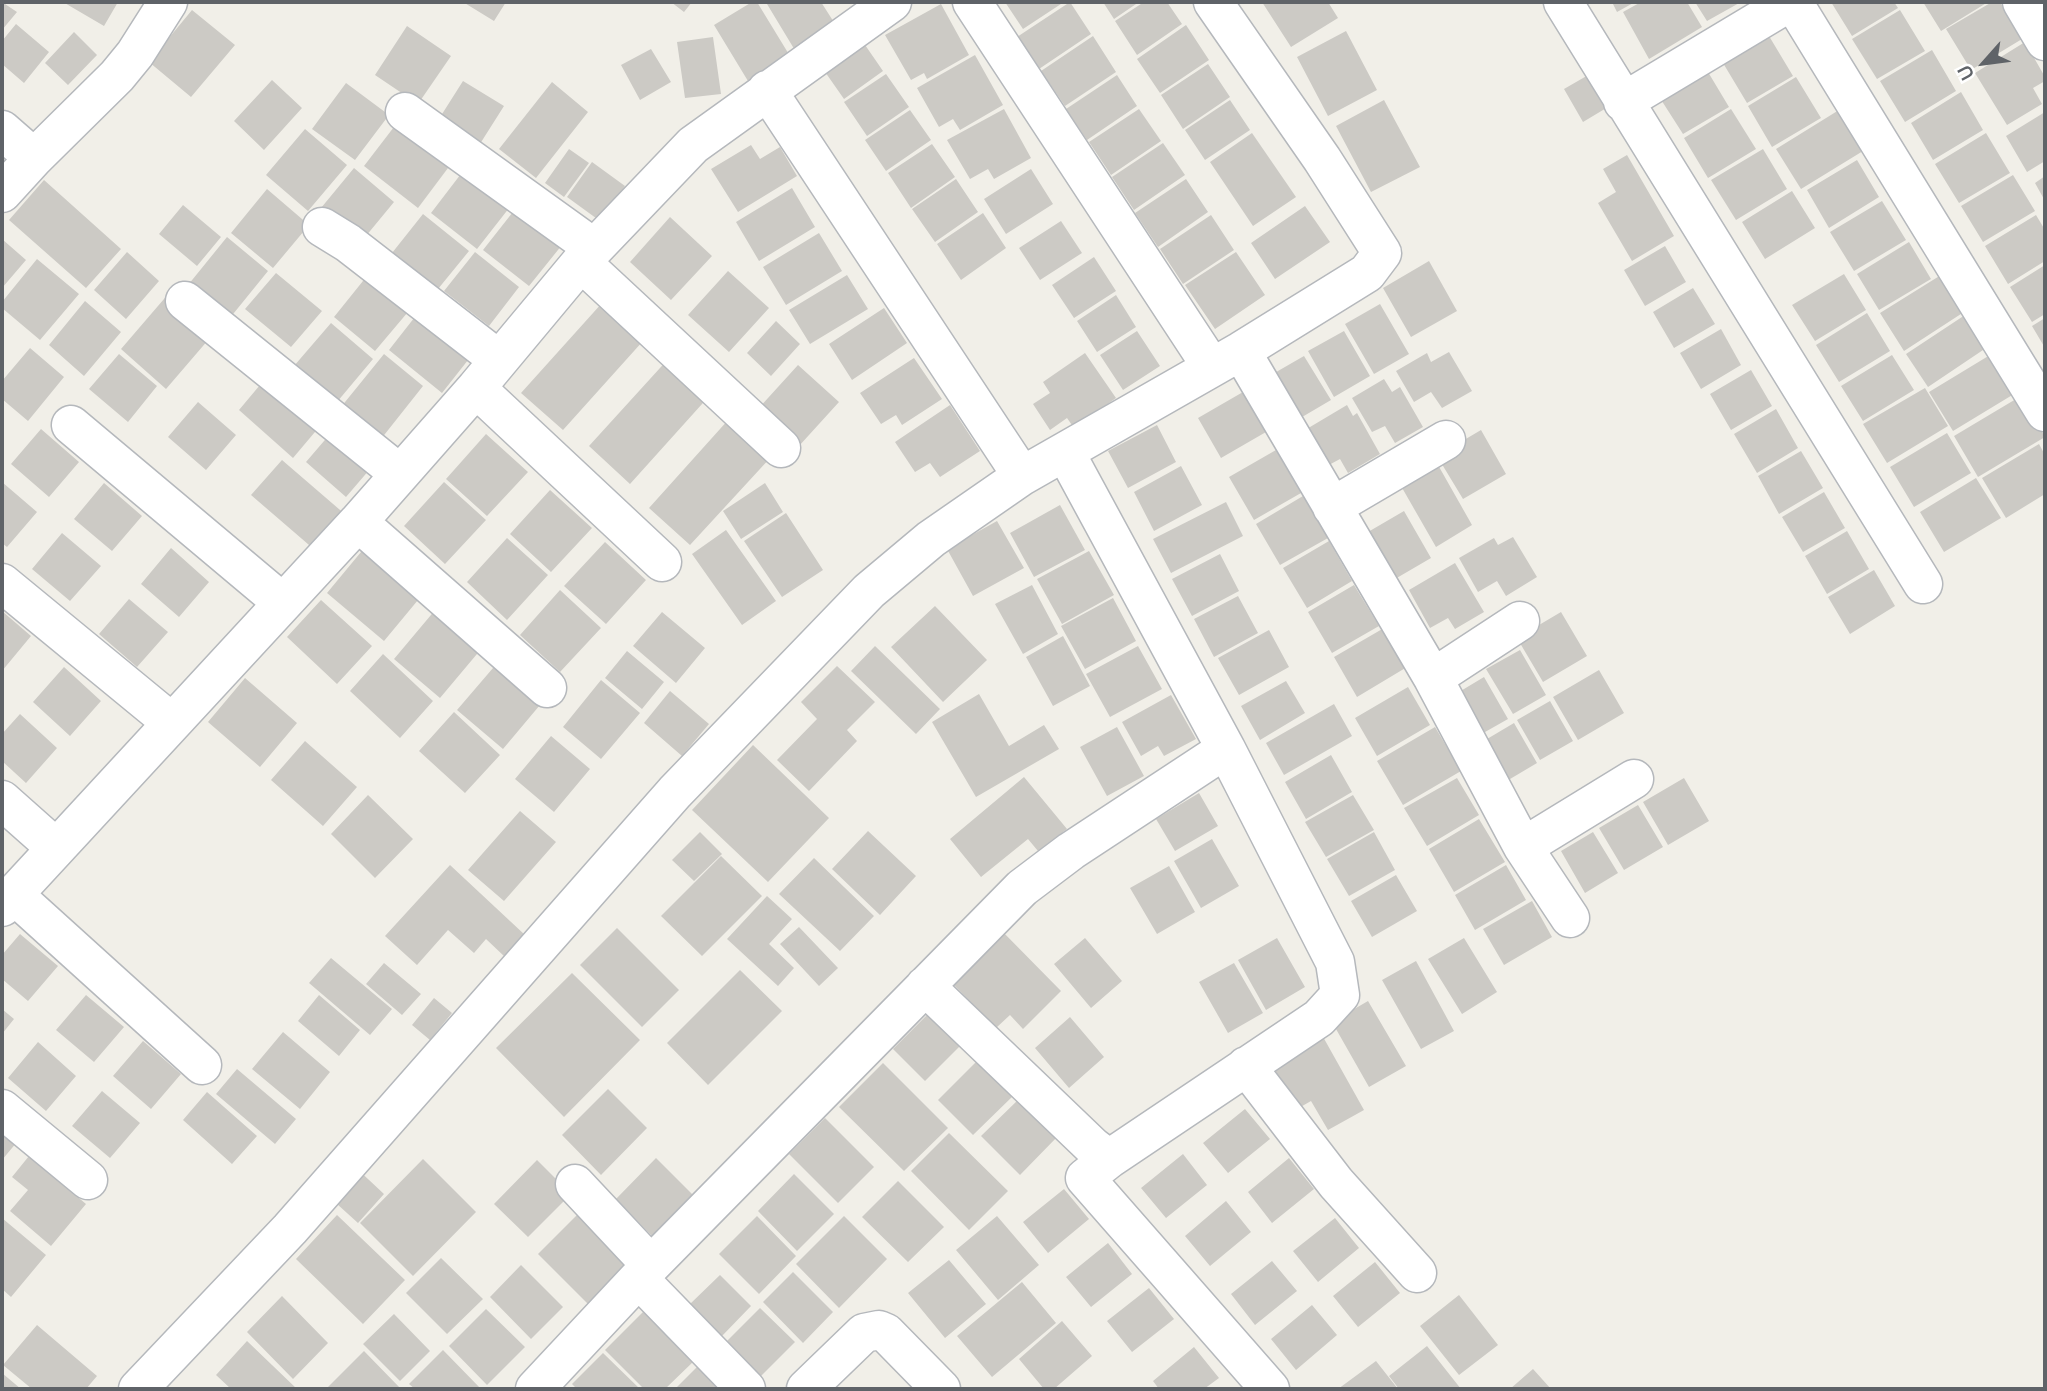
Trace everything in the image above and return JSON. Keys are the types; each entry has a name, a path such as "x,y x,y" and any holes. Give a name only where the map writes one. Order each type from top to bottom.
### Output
{"street":[{"path":"2,192 117,76 135,54 167,2"},
{"path":"202,1065 7,900 358,522 588,255 693,145 892,2"},
{"path":"972,2 1332,507 1433,678 1523,847 1570,918"},
{"path":"138,1389 290,1229 675,792 869,591 931,539 1022,476 1226,359 1367,273 1382,253 1322,159 1213,2"},
{"path":"1563,2 1923,584"},
{"path":"1623,102 1792,2 2045,412"},
{"path":"2022,2 2045,41"},
{"path":"767,90 1022,476"},
{"path":"405,112 588,255 780,448"},
{"path":"2,130 34,158"},
{"path":"322,227 348,243 488,374 662,562"},
{"path":"185,301 400,474"},
{"path":"71,425 283,603"},
{"path":"1332,507 1446,440"},
{"path":"1065,452 1226,749 1335,962 1340,995 1319,1018 1245,1066 1085,1178 1270,1389"},
{"path":"358,522 547,688"},
{"path":"2,583 171,722"},
{"path":"1433,678 1520,621"},
{"path":"535,1389 645,1272 1022,888 1071,851 1226,749"},
{"path":"1523,847 1634,779"},
{"path":"2,800 56,848"},
{"path":"925,986 1092,1146 1109,1159"},
{"path":"1245,1066 1336,1183 1417,1273"},
{"path":"2,1109 88,1180"},
{"path":"575,1184 645,1272 747,1389"},
{"path":"806,1389 864,1332 879,1330 941,1389"}],"building":[{"path":"2,2 17,12 2,30"},
{"path":"63,2 118,2 104,26"},
{"path":"463,2 506,2 494,21"},
{"path":"671,2 692,2 684,12"},
{"path":"752,2 757,2 793,61 751,86 714,25"},
{"path":"821,2 837,27 796,52 767,4"},
{"path":"1005,2 1064,2 1023,29"},
{"path":"1070,2 1091,34 1039,69 1017,37"},
{"path":"1103,2 1139,2 1114,19"},
{"path":"1144,2 1167,2 1182,24 1137,55 1115,21"},
{"path":"1262,2 1328,2 1338,18 1291,47"},
{"path":"1612,2 1635,2 1617,12"},
{"path":"1641,2 1687,2 1702,27 1649,59 1623,12"},
{"path":"1695,2 1741,2 1707,21"},
{"path":"1831,2 1894,2 1898,8 1852,36"},
{"path":"1923,2 1988,2 1941,31"},
{"path":"1992,2 2000,2 2022,39 1971,70 1946,29"},
{"path":"941,4 969,55 927,79 924,73 911,80 885,35"},
{"path":"192,10 235,45 191,97 149,62"},
{"path":"1900,10 1925,51 1877,79 1852,39"},
{"path":"16,24 49,52 24,83 2,64 2,41"},
{"path":"1186,25 1209,60 1160,93 1137,59"},
{"path":"407,26 451,56 418,104 375,75"},
{"path":"1346,31 1377,90 1328,116 1297,57"},
{"path":"74,32 97,55 68,85 45,63"},
{"path":"1093,36 1116,72 1065,106 1041,71"},
{"path":"1769,36 1793,76 1747,103 1723,63"},
{"path":"713,37 721,94 685,98 677,42"},
{"path":"863,42 883,71 844,99 823,69"},
{"path":"2025,42 2045,77 2045,81 2033,88 2042,104 2007,125 1975,73"},
{"path":"651,49 671,82 640,100 621,65"},
{"path":"1932,50 1956,91 1905,122 1880,81"},
{"path":"975,55 1003,105 960,130 953,119 939,127 917,88"},
{"path":"1208,64 1230,97 1183,129 1161,95"},
{"path":"1705,67 1729,107 1683,134 1658,95"},
{"path":"886,74 909,107 867,136 844,102"},
{"path":"1590,74 1608,107 1583,122 1564,89"},
{"path":"1117,75 1137,106 1087,140 1066,109"},
{"path":"1796,77 1821,118 1772,147 1748,106"},
{"path":"272,80 302,108 264,150 234,121"},
{"path":"463,81 504,106 478,147 437,122"},
{"path":"552,82 588,112 536,178 499,149"},
{"path":"346,83 389,115 355,160 312,129"},
{"path":"1961,92 1983,130 1933,160 1911,123"},
{"path":"1230,100 1250,130 1205,160 1185,130"},
{"path":"1384,100 1420,167 1371,192 1336,126"},
{"path":"1004,109 1031,158 994,179 988,169 970,179 947,140"},
{"path":"1139,109 1161,141 1111,175 1089,142"},
{"path":"1731,109 1756,149 1708,178 1684,138"},
{"path":"910,110 931,140 886,171 865,140"},
{"path":"1839,110 1863,151 1801,189 1776,149"},
{"path":"2045,112 2045,161 2027,172 2006,136"},
{"path":"397,123 451,164 418,208 364,166"},
{"path":"305,129 347,165 308,211 266,175"},
{"path":"1252,133 1296,197 1253,226 1210,162"},
{"path":"1986,133 2010,173 1959,203 1935,164"},
{"path":"1163,143 1185,175 1134,210 1112,177"},
{"path":"932,144 955,177 911,208 888,173"},
{"path":"751,145 760,159 780,147 797,176 738,212 711,169"},
{"path":"569,149 589,163 564,197 545,183"},
{"path":"1763,149 1787,189 1736,220 1711,180"},
{"path":"1627,155 1674,236 1632,261 1598,203 1616,192 1603,169"},
{"path":"1857,160 1879,197 1829,228 1807,190"},
{"path":"592,162 625,186 600,221 567,197"},
{"path":"467,166 513,203 477,249 431,213"},
{"path":"354,168 394,202 361,242 321,208"},
{"path":"1031,169 1053,204 1006,234 984,199"},
{"path":"2013,175 2035,211 1983,242 1961,206"},
{"path":"2045,176 2045,201 2035,183"},
{"path":"956,179 978,212 935,242 912,209"},
{"path":"1186,179 1208,212 1158,247 1135,213"},
{"path":"44,180 121,249 86,288 9,220"},
{"path":"792,188 815,227 759,261 736,222"},
{"path":"267,189 309,225 273,268 231,233"},
{"path":"1792,191 1815,228 1765,259 1742,222"},
{"path":"1882,201 1906,240 1854,271 1830,232"},
{"path":"520,203 566,240 529,286 483,250"},
{"path":"183,205 221,237 197,266 159,234"},
{"path":"1305,206 1330,242 1275,279 1251,243"},
{"path":"983,213 1006,248 961,280 937,244"},
{"path":"423,214 469,251 438,289 392,253"},
{"path":"1211,215 1234,250 1183,284 1160,249"},
{"path":"2036,215 2045,230 2045,261 2008,284 1985,246"},
{"path":"670,217 712,256 671,300 630,262"},
{"path":"1061,221 1082,253 1040,280 1019,248"},
{"path":"819,233 842,271 786,305 763,267"},
{"path":"227,237 268,271 225,324 184,290"},
{"path":"2,239 26,260 2,288"},
{"path":"1909,242 1931,279 1879,310 1857,274"},
{"path":"1665,246 1686,282 1645,306 1624,270"},
{"path":"127,252 159,281 126,319 94,290"},
{"path":"475,252 519,287 489,326 444,291"},
{"path":"1236,252 1265,295 1215,329 1185,285"},
{"path":"1094,257 1116,291 1074,318 1052,285"},
{"path":"37,259 79,294 40,340 2,308 2,302"},
{"path":"1429,261 1457,311 1411,337 1383,288"},
{"path":"2045,265 2045,314 2032,322 2010,287"},
{"path":"371,271 413,306 375,351 334,317"},
{"path":"728,271 769,308 729,352 688,315"},
{"path":"276,273 322,311 291,347 245,309"},
{"path":"1844,274 1866,310 1815,341 1792,305"},
{"path":"847,275 868,309 810,344 789,310"},
{"path":"1941,275 1964,312 1904,351 1880,313"},
{"path":"1693,288 1715,324 1674,348 1653,312"},
{"path":"170,292 215,332 166,389 121,349"},
{"path":"1116,295 1136,327 1097,352 1077,321"},
{"path":"85,301 121,332 84,376 49,345"},
{"path":"602,303 643,341 563,430 521,393"},
{"path":"1380,304 1409,354 1374,374 1345,324"},
{"path":"884,308 907,343 852,380 829,344"},
{"path":"418,313 472,355 442,393 389,350"},
{"path":"1867,313 1890,351 1839,382 1816,345"},
{"path":"1965,315 1986,348 1928,387 1906,354"},
{"path":"2045,318 2045,348 2032,326"},
{"path":"776,321 800,344 771,376 747,353"},
{"path":"331,323 373,359 337,402 294,366"},
{"path":"1721,329 1741,365 1701,389 1680,353"},
{"path":"1137,331 1160,366 1123,390 1100,355"},
{"path":"1344,331 1370,376 1334,397 1308,351"},
{"path":"30,348 64,377 28,421 2,399 2,381"},
{"path":"1449,352 1472,391 1442,408 1431,392 1414,402 1396,371 1427,353 1431,362"},
{"path":"1085,353 1116,398 1074,428 1067,418 1050,430 1033,404 1050,393 1043,382"},
{"path":"119,354 157,386 128,422 89,389"},
{"path":"384,354 423,386 381,439 341,407"},
{"path":"1892,355 1914,390 1863,421 1841,386"},
{"path":"1990,355 2014,394 1953,431 1929,392"},
{"path":"1304,356 1331,400 1297,420 1271,375"},
{"path":"670,357 711,394 630,484 589,446"},
{"path":"914,358 942,399 902,425 896,415 881,424 860,393"},
{"path":"798,365 839,402 799,446 758,409"},
{"path":"1751,370 1772,406 1731,430 1710,394"},
{"path":"265,379 320,426 293,458 239,410"},
{"path":"1384,379 1392,392 1400,387 1423,427 1395,443 1385,426 1372,432 1352,398"},
{"path":"1925,388 1948,426 1887,463 1863,424"},
{"path":"1243,392 1266,432 1221,458 1198,418"},
{"path":"2021,396 2045,437 1978,477 1954,436"},
{"path":"198,402 236,435 206,470 168,437"},
{"path":"950,405 980,451 940,477 930,463 915,472 895,442"},
{"path":"1347,405 1353,416 1357,413 1380,454 1348,473 1340,459 1327,466 1305,430"},
{"path":"1776,409 1798,448 1757,473 1734,434"},
{"path":"729,419 771,457 690,545 649,508"},
{"path":"1157,425 1176,462 1128,488 1108,451"},
{"path":"41,429 79,462 49,497 11,464"},
{"path":"1481,430 1506,474 1463,499 1437,456"},
{"path":"1947,433 1971,473 1914,507 1890,467"},
{"path":"330,434 370,469 346,497 306,462"},
{"path":"486,434 528,472 487,516 446,479"},
{"path":"2039,444 2045,455 2045,494 2006,518 1982,478"},
{"path":"1276,450 1301,493 1254,520 1229,477"},
{"path":"1801,451 1823,488 1779,514 1758,476"},
{"path":"282,460 347,516 316,551 251,495"},
{"path":"1438,465 1472,525 1436,547 1401,486"},
{"path":"1181,466 1202,505 1154,531 1134,492"},
{"path":"1976,478 2001,518 1944,552 1920,512"},
{"path":"2,482 37,512 7,547 2,543"},
{"path":"444,482 486,520 445,564 404,526"},
{"path":"104,483 142,516 112,551 74,519"},
{"path":"765,483 783,512 741,539 723,511"},
{"path":"550,490 592,528 551,572 510,534"},
{"path":"1824,492 1845,528 1803,552 1782,517"},
{"path":"1303,496 1328,538 1280,565 1256,524"},
{"path":"1226,502 1243,536 1171,573 1153,539"},
{"path":"1060,505 1085,550 1034,577 1010,533"},
{"path":"1404,511 1431,558 1395,579 1368,532"},
{"path":"786,513 823,570 782,597 744,541"},
{"path":"997,521 1024,568 973,596 947,549"},
{"path":"726,530 776,601 742,625 692,554"},
{"path":"1847,531 1869,569 1827,594 1805,556"},
{"path":"62,533 101,566 70,601 32,569"},
{"path":"1513,537 1537,577 1506,596 1497,581 1478,592 1459,558 1494,538 1498,545"},
{"path":"507,538 548,575 507,620 467,582"},
{"path":"1329,541 1352,581 1307,608 1283,568"},
{"path":"605,542 646,580 606,624 564,586"},
{"path":"366,546 423,594 384,641 327,593"},
{"path":"171,548 209,582 179,617 141,584"},
{"path":"1089,551 1114,595 1062,624 1037,579"},
{"path":"1220,554 1239,591 1192,616 1172,579"},
{"path":"1455,563 1484,612 1455,629 1448,618 1430,628 1409,590"},
{"path":"1874,570 1895,606 1850,634 1828,597"},
{"path":"1032,585 1058,634 1023,654 995,604"},
{"path":"1354,585 1379,626 1332,653 1308,612"},
{"path":"560,590 601,628 560,672 520,635"},
{"path":"1238,596 1258,633 1214,657 1194,619"},
{"path":"1113,598 1136,641 1085,669 1061,626"},
{"path":"129,599 168,632 137,667 99,634"},
{"path":"321,600 372,646 337,684 287,637"},
{"path":"935,606 987,660 943,702 891,647"},
{"path":"436,609 482,648 440,698 394,659"},
{"path":"2,611 31,636 2,671"},
{"path":"662,612 705,648 676,683 633,646"},
{"path":"1561,612 1587,656 1543,682 1517,638"},
{"path":"1384,628 1407,667 1357,697 1334,657"},
{"path":"1269,630 1289,667 1239,695 1218,658"},
{"path":"1063,636 1090,686 1053,706 1026,657"},
{"path":"875,646 940,709 916,734 851,671"},
{"path":"1138,646 1162,689 1110,717 1086,674"},
{"path":"1520,650 1546,695 1513,714 1486,669"},
{"path":"627,651 664,682 642,709 605,678"},
{"path":"383,654 433,701 400,738 350,691"},
{"path":"499,661 545,699 503,749 457,710"},
{"path":"837,666 875,702 847,730 857,741 809,791 777,760 817,719 801,702"},
{"path":"64,667 101,701 70,736 33,702"},
{"path":"1599,670 1624,713 1578,740 1553,697"},
{"path":"1484,677 1508,719 1478,736 1454,695"},
{"path":"245,678 297,723 260,767 208,722"},
{"path":"601,680 640,713 601,759 563,727"},
{"path":"1286,681 1305,713 1260,740 1241,706"},
{"path":"1408,687 1430,725 1377,756 1355,718"},
{"path":"670,691 709,724 682,756 644,723"},
{"path":"979,694 1009,746 1044,725 1059,749 976,797 932,722"},
{"path":"1171,695 1196,739 1164,756 1158,746 1141,756 1122,722"},
{"path":"1550,701 1573,741 1540,760 1517,720"},
{"path":"1334,704 1352,736 1284,775 1266,743"},
{"path":"454,712 500,755 465,793 419,751"},
{"path":"20,714 57,748 26,783 2,761 2,734"},
{"path":"1514,723 1537,763 1505,782 1482,742"},
{"path":"1117,727 1144,776 1107,796 1080,747"},
{"path":"1435,727 1461,771 1403,805 1377,761"},
{"path":"551,736 590,769 554,812 515,779"},
{"path":"305,741 357,787 323,826 271,780"},
{"path":"753,745 829,818 768,882 692,810"},
{"path":"1331,755 1352,792 1306,819 1285,782"},
{"path":"1024,777 1067,829 1038,851 1028,839 981,877 950,839"},
{"path":"1457,778 1479,815 1427,846 1404,808"},
{"path":"1684,778 1709,821 1668,845 1643,802"},
{"path":"1199,793 1218,826 1175,851 1156,819"},
{"path":"368,795 413,839 375,878 331,834"},
{"path":"1353,795 1374,830 1326,857 1305,822"},
{"path":"1638,805 1663,847 1624,870 1599,828"},
{"path":"520,811 556,842 504,901 468,870"},
{"path":"1479,819 1505,862 1454,892 1429,849"},
{"path":"868,831 916,876 880,915 832,869"},
{"path":"700,832 722,854 694,881 672,860"},
{"path":"1374,832 1395,870 1349,896 1327,859"},
{"path":"1593,832 1618,873 1585,893 1561,851"},
{"path":"1212,839 1239,886 1201,908 1174,861"},
{"path":"721,856 762,896 702,956 661,916"},
{"path":"814,858 874,916 840,951 779,894"},
{"path":"450,865 525,935 505,957 486,939 474,953 448,930 417,965 385,936"},
{"path":"1506,865 1526,900 1475,930 1455,895"},
{"path":"1169,866 1195,912 1157,934 1130,888"},
{"path":"1396,875 1417,911 1372,937 1351,901"},
{"path":"767,896 792,919 769,944 794,968 778,986 727,939"},
{"path":"1532,901 1552,937 1504,965 1483,929"},
{"path":"799,927 838,968 819,986 780,944"},
{"path":"617,928 679,990 642,1027 580,965"},
{"path":"1000,929 1061,991 1023,1029 1010,1015 996,1028 949,980"},
{"path":"20,934 58,966 28,1001 2,979 2,955"},
{"path":"1085,938 1122,981 1091,1008 1054,964"},
{"path":"1277,938 1305,987 1266,1010 1238,960"},
{"path":"1464,938 1497,992 1462,1014 1428,959"},
{"path":"331,958 392,1009 370,1035 309,983"},
{"path":"1416,961 1454,1031 1421,1049 1382,980"},
{"path":"384,963 421,994 402,1015 366,984"},
{"path":"1234,963 1263,1013 1228,1033 1199,982"},
{"path":"740,970 782,1011 708,1085 667,1043"},
{"path":"572,973 640,1040 564,1117 496,1048"},
{"path":"86,995 124,1027 94,1062 56,1030"},
{"path":"319,995 360,1030 339,1056 298,1021"},
{"path":"434,998 452,1013 430,1040 412,1025"},
{"path":"1368,1001 1406,1066 1369,1087 1332,1022"},
{"path":"2,1009 14,1019 2,1034"},
{"path":"928,1014 960,1046 925,1081 893,1049"},
{"path":"1070,1017 1104,1057 1069,1088 1035,1048"},
{"path":"283,1032 330,1072 300,1109 252,1069"},
{"path":"1322,1035 1364,1110 1328,1130 1311,1101 1297,1109 1271,1063"},
{"path":"143,1041 181,1074 151,1109 113,1076"},
{"path":"38,1042 76,1076 46,1111 8,1078"},
{"path":"979,1059 1014,1095 973,1135 938,1100"},
{"path":"883,1063 948,1128 904,1171 839,1107"},
{"path":"237,1069 296,1119 275,1144 216,1094"},
{"path":"608,1089 647,1128 601,1175 562,1135"},
{"path":"102,1091 140,1123 110,1158 72,1126"},
{"path":"207,1092 257,1136 232,1164 183,1120"},
{"path":"1020,1098 1058,1136 1020,1175 981,1136"},
{"path":"1245,1109 1270,1139 1228,1173 1203,1143"},
{"path":"825,1118 874,1167 838,1203 789,1154"},
{"path":"2,1130 17,1142 2,1160"},
{"path":"949,1133 1008,1191 969,1230 911,1171"},
{"path":"1183,1154 1207,1185 1166,1218 1141,1188"},
{"path":"29,1156 86,1204 51,1246 10,1211 28,1190 12,1177"},
{"path":"656,1158 696,1198 655,1239 616,1199"},
{"path":"1289,1158 1314,1189 1272,1223 1248,1192"},
{"path":"423,1159 476,1212 413,1276 360,1223"},
{"path":"537,1160 571,1194 528,1237 494,1204"},
{"path":"353,1165 384,1194 358,1223 326,1194"},
{"path":"794,1174 834,1214 797,1251 758,1211"},
{"path":"898,1181 944,1227 908,1262 862,1217"},
{"path":"1064,1189 1089,1219 1048,1253 1023,1222"},
{"path":"1226,1201 1251,1232 1210,1266 1185,1236"},
{"path":"579,1213 628,1263 588,1304 538,1254"},
{"path":"337,1215 405,1280 363,1324 296,1259"},
{"path":"757,1216 796,1256 759,1294 719,1254"},
{"path":"844,1216 887,1259 839,1308 796,1264"},
{"path":"997,1216 1039,1265 998,1300 956,1250"},
{"path":"2,1218 46,1255 11,1297 2,1289"},
{"path":"1335,1218 1359,1248 1318,1282 1293,1251"},
{"path":"1108,1243 1132,1274 1091,1307 1066,1277"},
{"path":"441,1258 483,1299 447,1334 406,1293"},
{"path":"949,1260 986,1304 945,1338 908,1293"},
{"path":"1272,1261 1297,1291 1255,1325 1231,1294"},
{"path":"1375,1262 1400,1293 1358,1327 1333,1296"},
{"path":"521,1265 563,1307 531,1339 490,1297"},
{"path":"793,1272 833,1312 803,1343 763,1302"},
{"path":"720,1275 751,1306 722,1336 690,1304"},
{"path":"1022,1282 1056,1323 992,1377 957,1336"},
{"path":"1149,1288 1174,1319 1132,1352 1107,1321"},
{"path":"1459,1295 1498,1345 1459,1375 1420,1326"},
{"path":"282,1296 328,1343 293,1379 247,1332"},
{"path":"1312,1305 1337,1335 1296,1370 1271,1339"},
{"path":"760,1308 795,1342 759,1378 724,1344"},
{"path":"486,1309 525,1347 487,1385 449,1346"},
{"path":"644,1311 694,1361 665,1389 644,1389 605,1350"},
{"path":"394,1314 430,1351 400,1381 363,1344"},
{"path":"1062,1321 1092,1356 1054,1389 1044,1389 1019,1359"},
{"path":"37,1325 97,1376 86,1389 32,1389 3,1365"},
{"path":"247,1341 297,1389 231,1389 216,1375"},
{"path":"1427,1346 1461,1389 1399,1389 1389,1376"},
{"path":"1194,1347 1219,1378 1204,1389 1159,1389 1153,1381"},
{"path":"443,1350 481,1389 415,1389 409,1384"},
{"path":"364,1351 401,1389 326,1389"},
{"path":"603,1353 640,1389 577,1389 572,1384"},
{"path":"1376,1361 1398,1389 1338,1389"},
{"path":"700,1364 724,1389 675,1389"},
{"path":"1533,1369 1551,1389 1510,1389"},
{"path":"2,1373 21,1389 2,1389"}]}
